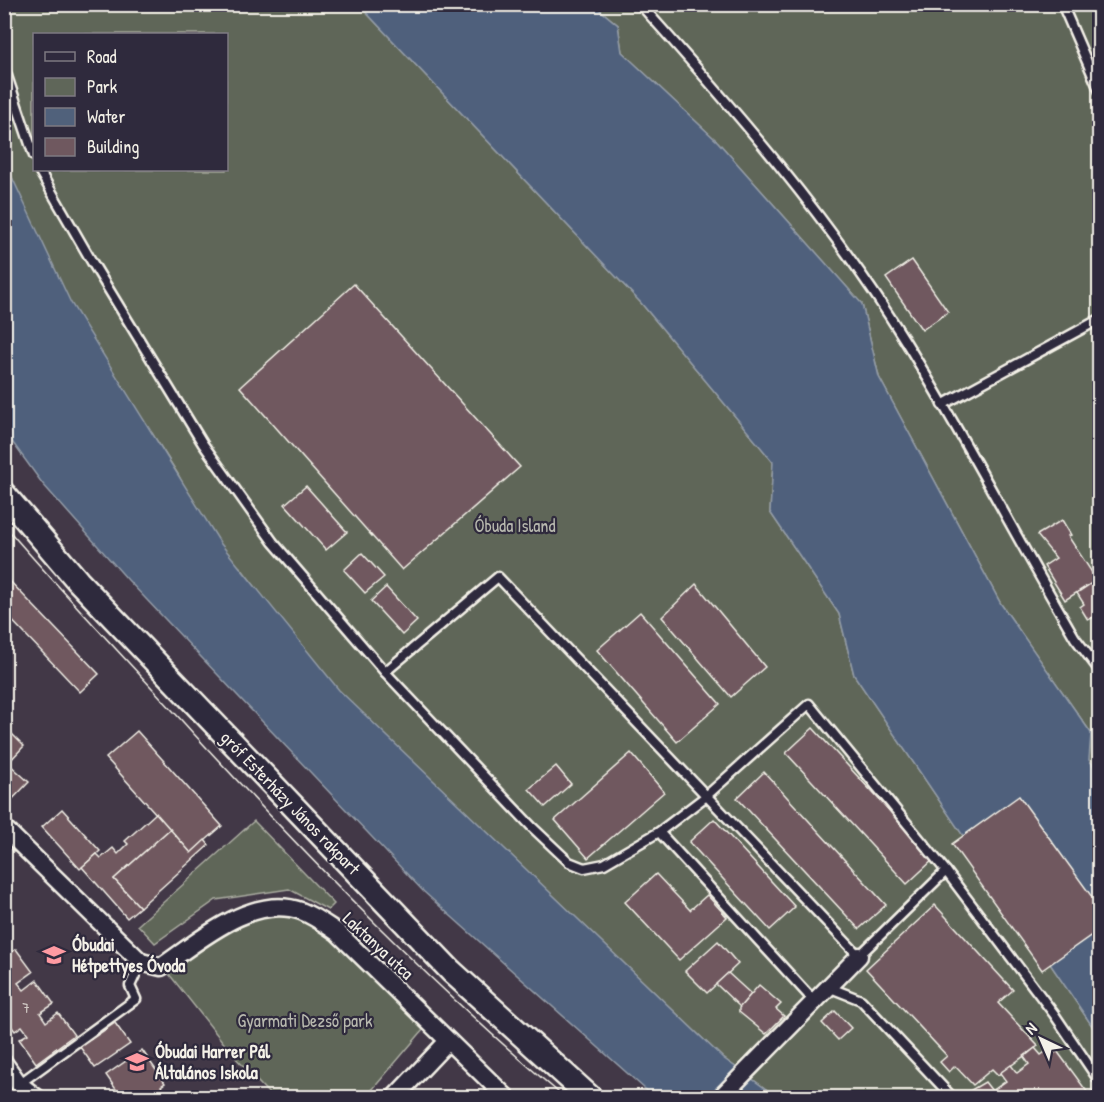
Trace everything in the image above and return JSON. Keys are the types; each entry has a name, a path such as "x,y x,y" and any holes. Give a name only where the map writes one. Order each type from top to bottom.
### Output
{"main road":[{"name":"gróf Esterházy János rakpart","path":"4,494 86,590 451,971 591,1098"}],"street":[{"path":"4,828 141,962"},
{"name":"Laktanya utca","path":"141,962 161,967 229,920 259,910 280,908 299,910 337,932 507,1098"},
{"path":"720,1098 859,956"},
{"path":"394,1098 448,1041"},
{"path":"4,1063 19,1084 37,1098"}],"lane":[{"path":"640,4 711,84 813,206 904,339 1069,629 1100,671"},
{"path":"1062,4 1100,92"},
{"path":"4,67 33,153"},
{"path":"40,171 203,444 273,542 385,672 532,827 569,862 584,868 604,864 659,832 705,797 809,704 946,871 1054,1014 1100,1082"},
{"path":"942,405 1100,319"},
{"path":"385,672 498,578 859,956 946,871"},
{"path":"659,832 814,1001"},
{"path":"19,1084 136,999 130,986 141,962"},
{"path":"828,987 861,1000 953,1098"},
{"path":"1092,1098 1100,1092"}],"green space":[{"name":"Óbuda Island","path":"4,5 359,5 641,303 773,462 770,512 839,614 854,675 1099,1036 1099,1097 777,1097 723,1058 339,691 270,621 260,593 241,568 216,549 178,474 152,433 135,420 5,191"},
{"path":"594,5 1099,5 1099,774 1089,760 1091,733 1001,604 879,377 862,304 718,142 622,52 618,25"},
{"path":"254,821 334,904 328,910 289,889 216,900 155,943 138,925"},
{"name":"Gyarmati Dezső park","path":"283,914 301,920 339,945 423,1030 366,1097 272,1097 234,1056 165,969 207,941 235,926 266,916"}],"water":[{"path":"359,5 594,5 618,25 622,52 718,142 862,304 879,377 1001,604 1091,733 1089,760 1100,774 1099,1036 854,675 839,614 770,512 773,462 641,303"},
{"path":"4,160 71,303 221,544 339,690 723,1058 777,1097 654,1097 424,892 128,580 42,483 5,432"}],"building":[{"path":"912,260 948,312 922,330 886,278"},
{"path":"354,284 520,467 402,570 240,387"},
{"path":"306,486 347,532 326,550 285,504"},
{"path":"1062,520 1071,535 1068,536 1097,580 1065,600 1044,566 1056,558 1037,535"},
{"path":"362,553 384,577 365,593 344,570"},
{"path":"4,575 99,674 80,692 4,612"},
{"path":"1095,581 1100,588 1100,614 1088,620 1080,607 1084,604 1077,593"},
{"path":"696,584 765,667 731,697 662,617"},
{"path":"386,587 417,621 402,635 371,601"},
{"path":"640,612 720,704 677,742 597,650"},
{"path":"813,728 934,859 907,884 786,753"},
{"path":"137,731 222,826 191,853 106,758"},
{"path":"10,732 24,746 8,763 29,782 4,808 4,738"},
{"path":"631,753 664,792 588,858 555,820"},
{"path":"556,766 571,784 545,807 529,789"},
{"path":"764,772 886,905 859,929 737,798"},
{"path":"1019,796 1100,908 1100,929 1042,970 952,844"},
{"path":"62,809 100,851 80,869 42,827"},
{"path":"156,813 170,829 114,879 140,907 127,918 82,867 97,854 101,858 113,848 118,854 128,844 125,841"},
{"path":"714,819 795,907 770,930 689,842"},
{"path":"170,829 191,853 205,840 209,845 140,907 114,879"},
{"path":"656,874 690,910 707,895 727,917 679,960 625,902"},
{"path":"935,905 1013,990 998,1003 1038,1046 998,1075 992,1069 973,1085 955,1066 949,1072 940,1062 947,1056 866,969"},
{"path":"718,941 738,964 707,993 685,971"},
{"path":"4,948 9,954 16,949 33,972 18,983 24,990 37,980 54,1004 40,1013 46,1022 58,1013 74,1035 36,1063 19,1039 28,1034 22,1026 15,1031 4,1017"},
{"path":"728,973 751,994 740,1007 716,984"},
{"path":"759,985 781,1004 776,1009 784,1016 766,1034 739,1012 739,1008"},
{"path":"835,1011 851,1028 838,1040 822,1023"},
{"path":"115,1023 130,1044 95,1068 80,1047"},
{"path":"1035,1048 1041,1055 1051,1048 1055,1053 1057,1051 1088,1093 1081,1098 969,1098 966,1093 985,1082 992,1091 1006,1081 1000,1073 1011,1065 1017,1073 1029,1064 1024,1057"},
{"name":"Óbudai Harrer Pál Általános Iskola","path":"142,1050 165,1083 161,1086 167,1095 171,1092 175,1098 122,1098 106,1075"}],"tram line":[{"path":"4,525 193,733 327,875 467,1012 565,1098"}],"place":[{"name":"Óbudai Hétpettyes Óvoda","path":"54,955"},
{"name":"Óbudai Harrer Pál Általános Iskola","path":"137,1062"}]}
